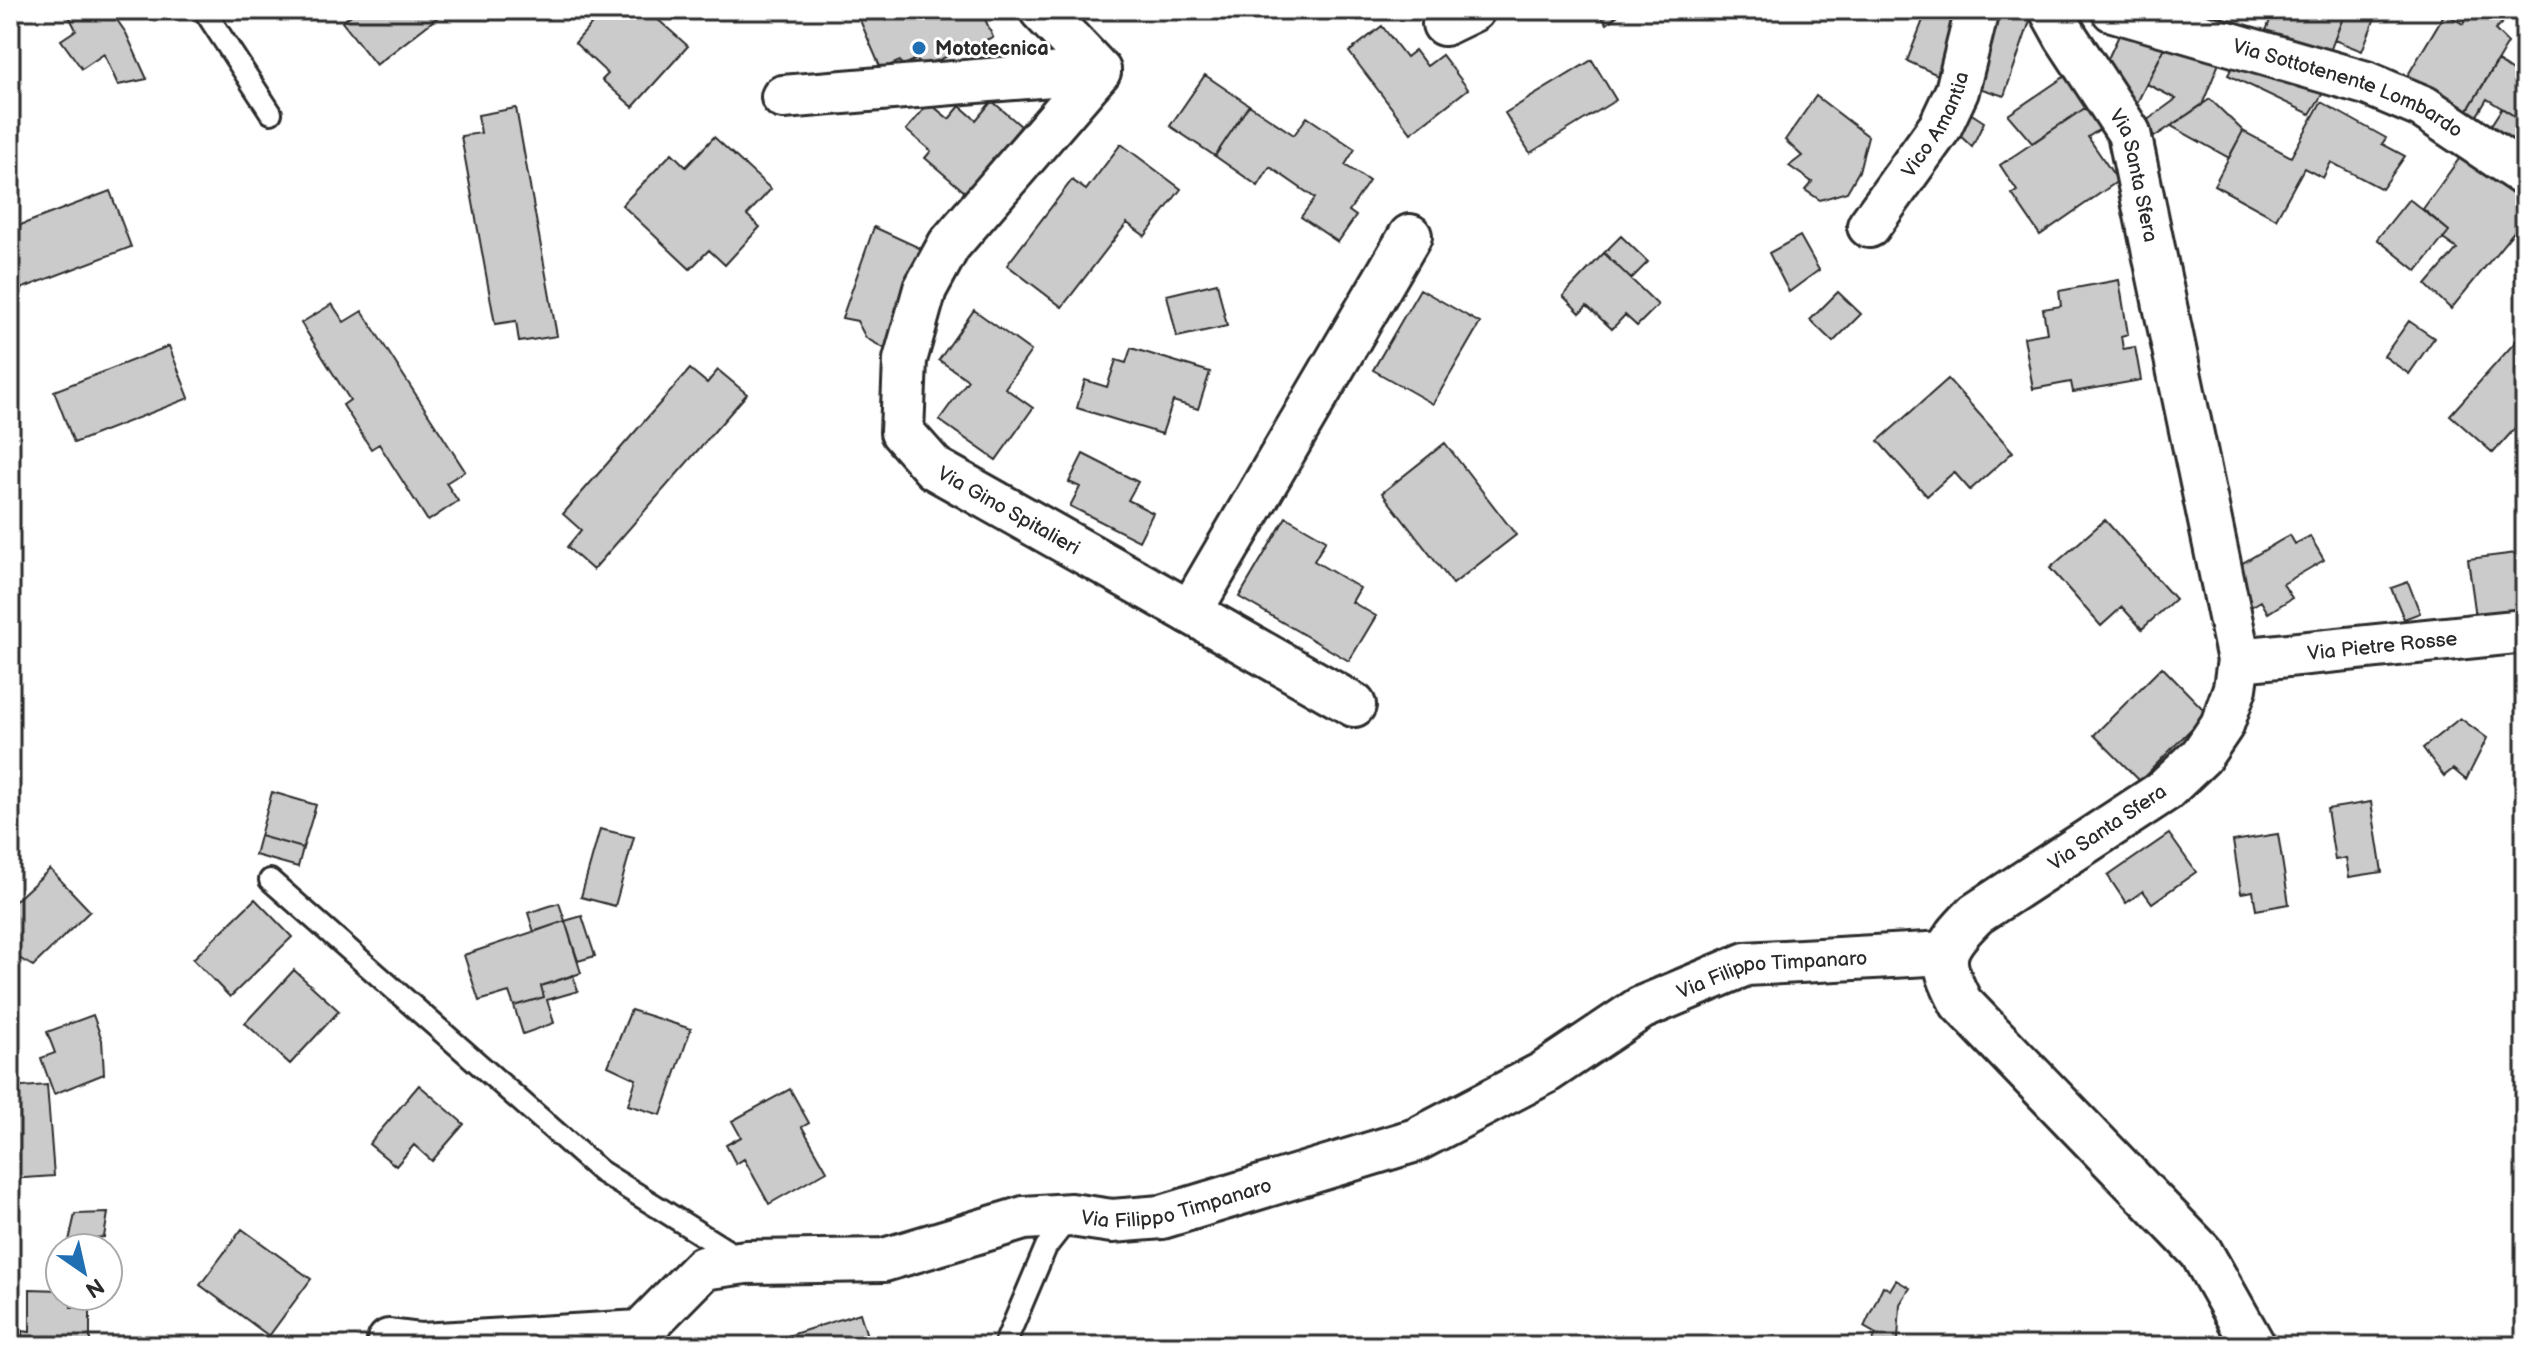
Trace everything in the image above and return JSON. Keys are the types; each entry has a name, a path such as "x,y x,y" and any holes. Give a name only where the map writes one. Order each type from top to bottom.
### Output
{"street":[{"path":"1041,10 1099,71"},
{"name":"Vico Amantia","path":"1869,226 1940,127 1957,91 1977,10"},
{"name":"Via Santa Sfera","path":"1946,953 1958,932 1976,914 2164,791 2201,756 2222,725 2235,688 2239,660 2129,133 2051,10"},
{"name":"Via Sottotenente Lombardo","path":"2113,10 2366,83 2423,107 2525,175"},
{"path":"783,97 1099,71"},
{"name":"Via Gino Spitalieri","path":"1099,71 949,245 925,289 905,360 902,432 934,468 1354,705"},
{"path":"1190,612 1410,236"},
{"name":"Via Pietre Rosse","path":"2239,660 2525,631"},
{"path":"1946,953 1946,973 1961,1003 2201,1252 2254,1346"},
{"name":"Via Filippo Timpanaro","path":"396,1343 421,1345 640,1332 703,1268 746,1262 884,1260 1024,1218 1071,1215 1112,1221 1162,1217 1416,1140 1544,1073 1641,1008 1746,964 1946,953"}],"lane":[{"path":"204,10 271,113"},
{"path":"270,880 600,1171 746,1262"},
{"path":"1004,1346 1046,1247 1071,1215"}],"building":[{"path":"66,10 110,10 126,33 147,79 118,85 104,54 82,69 61,40 76,30"},
{"path":"358,10 447,10 376,65 342,22"},
{"path":"604,10 647,10 688,46 633,107 602,80 608,74 575,43"},
{"name":"Mototecnica","path":"874,10 981,10 993,37 920,68 917,59 902,66 900,61 881,69 859,18"},
{"path":"1596,10 1624,10 1607,24"},
{"path":"1927,10 1966,10 1949,80 1907,61"},
{"path":"1992,10 2032,15 2004,96 1973,86"},
{"path":"2175,10 2225,10 2219,24"},
{"path":"2274,10 2346,10 2325,64 2262,41"},
{"path":"2346,10 2378,10 2362,51 2334,40"},
{"path":"2471,10 2484,10 2504,21 2495,30 2508,43 2461,121 2402,85 2445,13 2463,24"},
{"path":"1382,26 1406,57 1415,50 1427,66 1442,55 1468,89 1411,133 1349,52"},
{"path":"2122,29 2168,41 2135,107 2105,65"},
{"path":"2168,41 2221,58 2202,105 2154,137 2146,121 2176,99 2147,84"},
{"path":"1592,60 1616,100 1530,153 1505,113"},
{"path":"2235,61 2323,93 2310,114 2228,75"},
{"path":"2498,61 2525,80 2525,123 2487,99 2470,127 2461,121"},
{"path":"2070,73 2091,104 2032,143 2008,115"},
{"path":"1205,75 1249,105 1215,156 1170,126"},
{"path":"1816,96 1868,136 1859,171 1847,192 1820,200 1805,190 1812,182 1789,166 1802,156 1785,140"},
{"path":"2210,99 2243,131 2229,158 2171,126"},
{"path":"992,101 1021,126 966,193 925,158 931,151 906,130 929,103 949,119 960,106 976,120"},
{"path":"2321,102 2386,138 2382,144 2405,156 2382,189 2331,162 2323,178 2304,168 2276,219 2214,185 2243,131 2291,157"},
{"path":"1249,105 1294,135 1307,117 1355,149 1345,165 1369,181 1349,211 1356,216 1338,242 1301,217 1315,198 1270,167 1258,186 1215,156"},
{"path":"516,108 557,336 519,342 516,321 495,324 461,136 481,133 478,115"},
{"path":"2085,108 2100,129 2088,137 2118,181 2040,235 2012,194 2017,191 2000,165"},
{"path":"2502,108 2525,123 2525,163 2484,136"},
{"path":"1964,109 1984,122 1972,147 1954,130"},
{"path":"714,137 771,189 747,215 760,227 725,265 709,250 690,269 622,205 672,153 686,167"},
{"path":"1121,144 1181,189 1145,236 1127,223 1062,307 1007,265 1072,180 1086,190"},
{"path":"2464,152 2525,199 2525,218 2451,309 2426,285 2457,249 2443,239 2449,231 2423,209"},
{"path":"110,191 131,247 10,293 10,229"},
{"path":"2409,199 2449,231 2417,271 2377,239"},
{"path":"874,227 924,250 891,352 866,338 857,321 842,318"},
{"path":"1621,236 1648,262 1631,279 1604,253"},
{"path":"1800,236 1819,270 1789,292 1769,253"},
{"path":"1604,253 1658,305 1637,326 1625,315 1612,329 1587,306 1580,313 1563,296"},
{"path":"2119,280 2128,334 2121,336 2123,349 2135,347 2141,380 2073,392 2071,382 2033,389 2024,337 2047,333 2043,309 2061,306 2059,291"},
{"path":"1217,283 1227,326 1177,337 1167,295"},
{"path":"1420,289 1480,323 1433,404 1373,370"},
{"path":"1838,292 1861,314 1833,342 1810,320"},
{"path":"332,304 344,322 362,311 465,471 446,483 458,501 428,521 379,444 371,449 343,405 350,400 301,323"},
{"path":"974,310 1031,351 1005,388 1033,408 996,460 939,420 968,380 939,360"},
{"path":"2409,321 2434,338 2409,374 2384,356"},
{"path":"2525,331 2525,417 2493,453 2450,415"},
{"path":"169,346 189,398 74,443 54,391"},
{"path":"1131,348 1210,372 1198,409 1173,401 1162,434 1077,408 1085,380 1107,387 1116,360 1126,363"},
{"path":"690,369 707,383 718,370 747,394 593,570 567,547 581,530 563,514"},
{"path":"1948,379 2013,452 1970,490 1954,472 1927,496 1878,441"},
{"path":"1445,443 1516,535 1453,584 1382,493"},
{"path":"1083,454 1138,482 1128,500 1153,513 1139,541 1070,506 1080,487 1069,482"},
{"path":"1286,517 1326,540 1314,561 1360,588 1352,602 1376,616 1349,661 1239,597"},
{"path":"2105,520 2175,599 2142,629 2122,607 2101,626 2050,568"},
{"path":"2290,535 2295,544 2310,536 2324,560 2283,584 2292,598 2268,613 2261,601 2244,611 2231,570"},
{"path":"2525,552 2525,612 2476,617 2468,559"},
{"path":"2408,582 2420,613 2404,619 2391,588"},
{"path":"2162,667 2207,713 2140,781 2094,735"},
{"path":"2460,718 2487,738 2466,780 2453,769 2444,776 2423,748"},
{"path":"272,792 316,805 303,848 260,836"},
{"path":"2371,802 2382,872 2349,877 2346,858 2335,860 2327,809"},
{"path":"600,829 634,837 615,906 581,897"},
{"path":"2169,834 2196,872 2152,903 2143,891 2126,903 2108,876"},
{"path":"2278,834 2289,904 2256,910 2253,891 2241,893 2233,841"},
{"path":"260,836 303,848 298,867 255,855"},
{"path":"50,869 90,911 33,966 10,953 10,906"},
{"path":"255,899 292,937 230,997 193,959"},
{"path":"559,903 565,921 534,932 528,913"},
{"path":"582,916 595,956 578,961 565,921"},
{"path":"565,921 581,973 541,986 544,997 514,1006 509,992 479,1001 464,955"},
{"path":"294,970 339,1011 290,1064 245,1023"},
{"path":"573,975 578,991 547,1000 554,1023 523,1034 514,1006 544,997 541,986"},
{"path":"631,1010 691,1029 661,1115 628,1105 636,1079 608,1066"},
{"path":"93,1015 102,1040 104,1074 54,1094 41,1058 55,1053 47,1032"},
{"path":"47,1085 54,1176 10,1179 10,1088"},
{"path":"419,1085 464,1124 432,1161 414,1145 396,1166 369,1144"},
{"path":"790,1089 809,1123 802,1127 827,1171 769,1204 744,1159 736,1164 726,1145 741,1137 732,1121"},
{"path":"108,1213 105,1232 71,1232 75,1214"},
{"path":"242,1229 311,1279 269,1336 200,1285"},
{"path":"1896,1280 1910,1288 1900,1304 1898,1340 1893,1346 1870,1346 1876,1334 1864,1327 1883,1286 1890,1290"},
{"path":"30,1289 44,1289 44,1312 90,1312 90,1343 22,1346 22,1331 30,1332"},
{"path":"860,1313 870,1346 756,1346"}],"place":[{"name":"Mototecnica","path":"919,48"}]}
